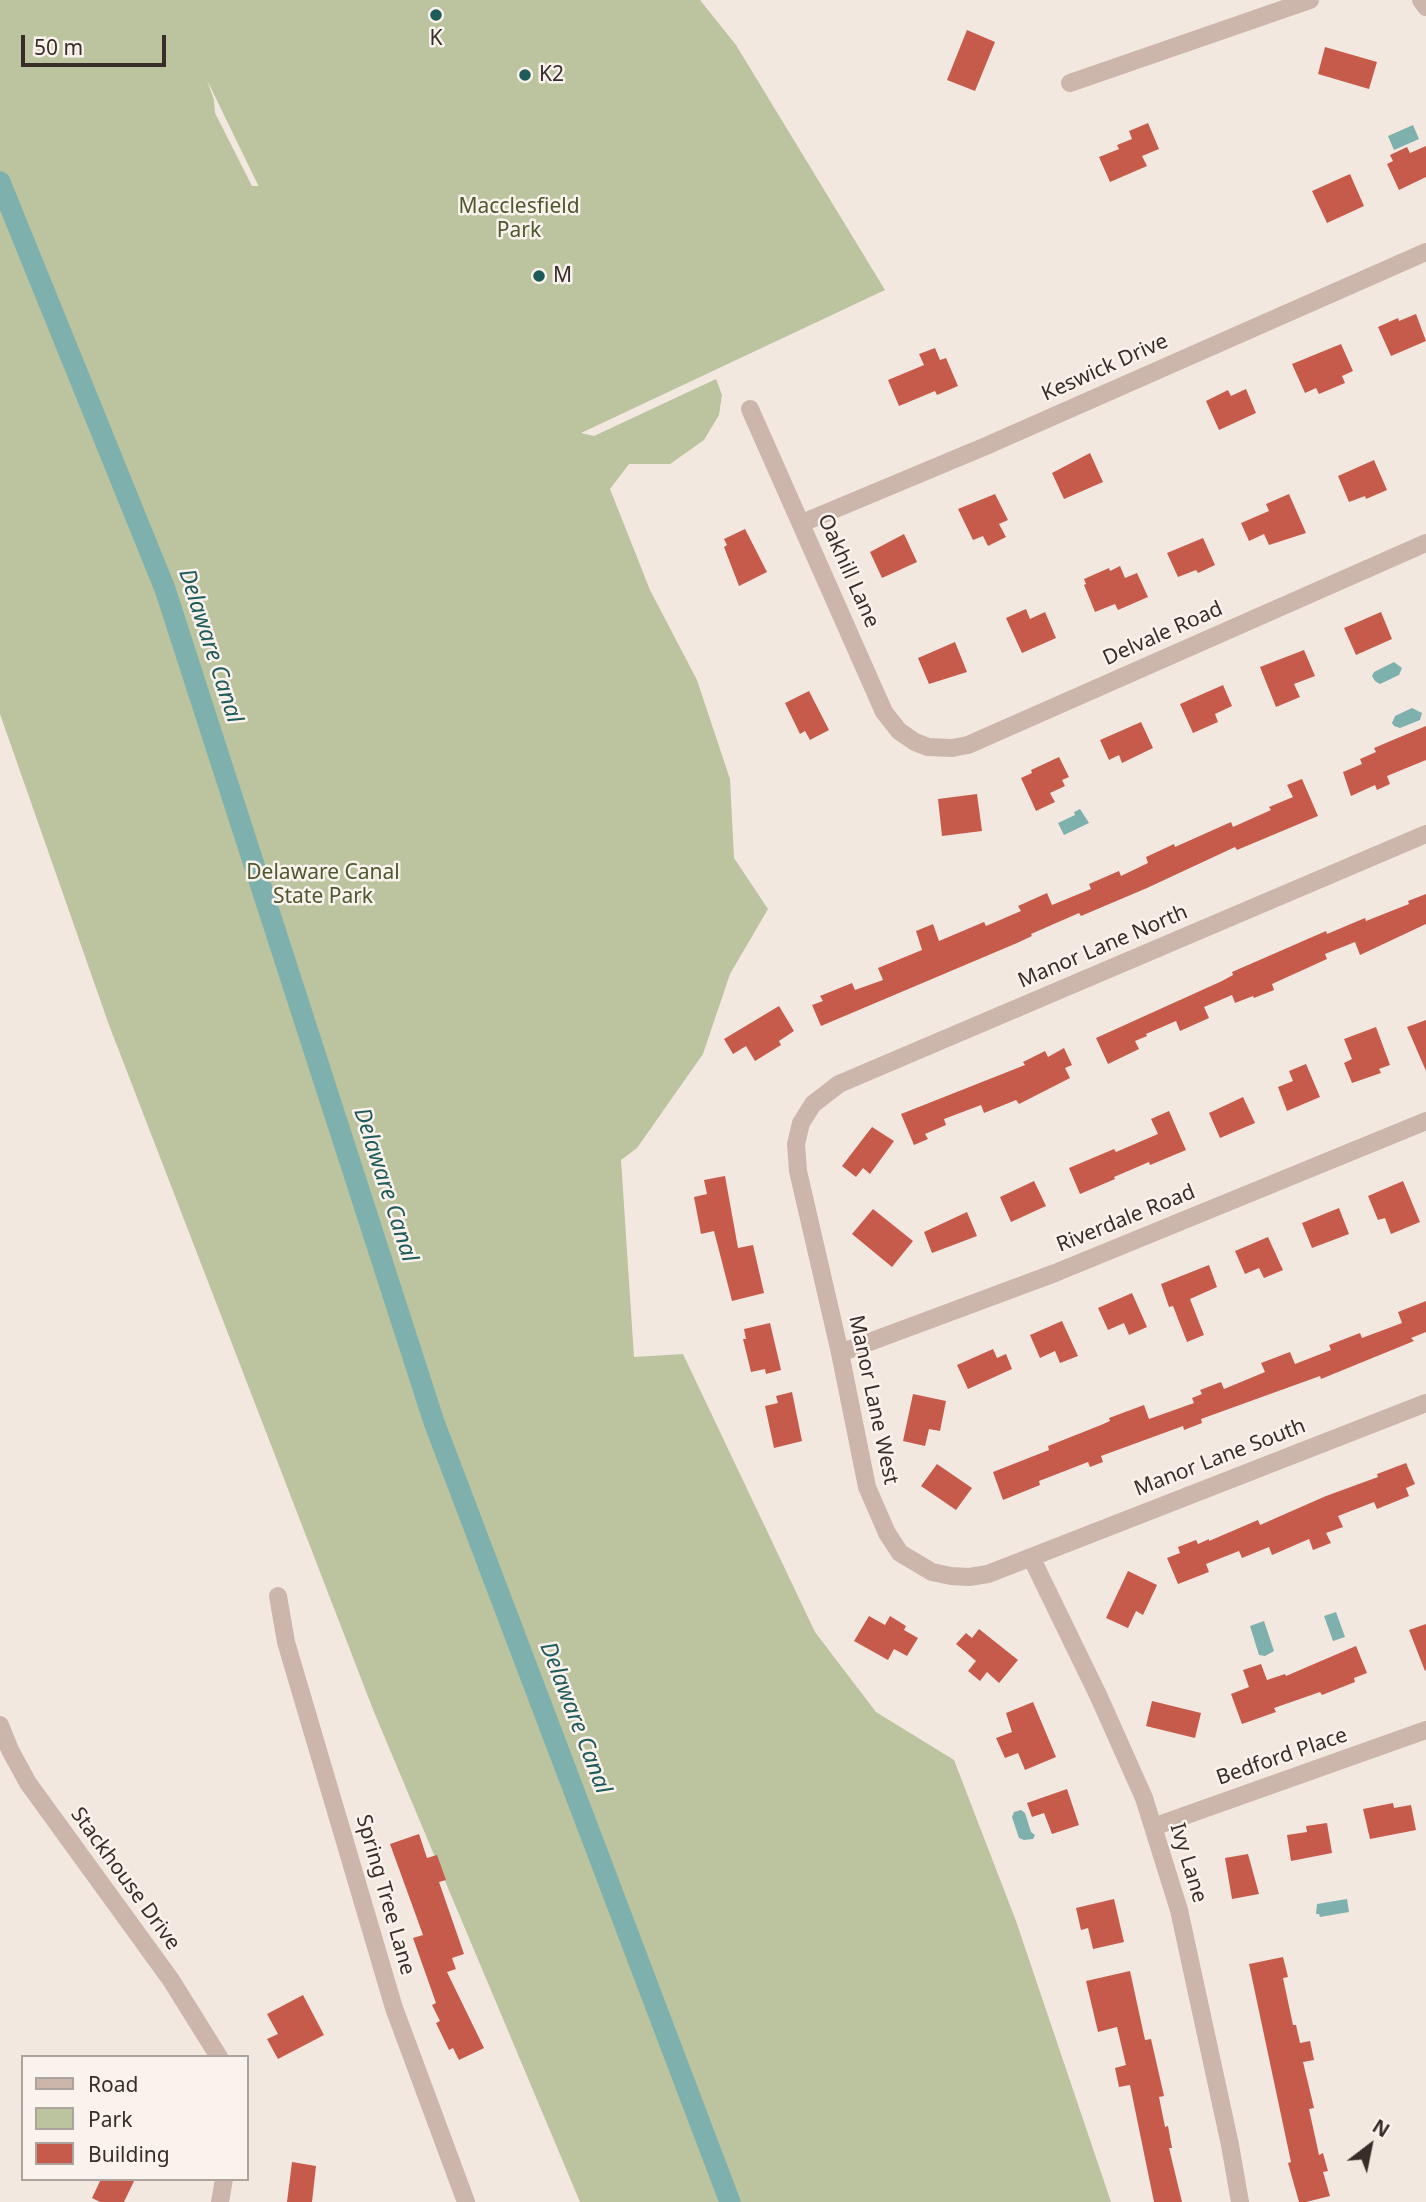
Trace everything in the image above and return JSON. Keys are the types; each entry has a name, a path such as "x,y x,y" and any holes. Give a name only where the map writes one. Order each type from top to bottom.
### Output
{"street":[{"path":"1070,83 1310,0"},
{"path":"1421,0 1426,7"},
{"name":"Keswick Drive","path":"802,523 986,446 1426,252"},
{"name":"Oakhill Lane","path":"750,409 884,712 899,731 915,742"},
{"name":"Delvale Road","path":"915,742 936,748 968,745 1426,543"},
{"name":"Manor Lane North","path":"806,1114 821,1096 839,1084 1426,834"},
{"name":"Manor Lane West","path":"806,1114 796,1144 796,1160 840,1353 867,1488 887,1533 900,1553 932,1572 951,1576 988,1574 1031,1557"},
{"name":"Riverdale Road","path":"840,1353 1055,1273 1426,1121"},
{"name":"Manor Lane South","path":"1031,1557 1426,1403"},
{"name":"Ivy Lane","path":"1031,1557 1128,1760 1153,1827 1179,1910 1240,2202"},
{"name":"Spring Tree Lane","path":"278,1595 286,1642 394,2008 466,2202"},
{"name":"Stackhouse Drive","path":"0,1725 28,1783 171,1980 218,2055"},
{"name":"Bedford Place","path":"1153,1827 1426,1730"},
{"path":"220,2202 224,2181"}],"green space":[{"name":"Delaware Canal State Park","path":"0,0 700,0 736,45 885,290 581,433 594,436 716,379 722,395 719,415 704,440 670,464 629,464 610,489 650,590 697,680 730,779 734,858 768,909 730,974 703,1054 637,1148 621,1160 634,1357 683,1354 815,1632 876,1712 954,1760 1016,1921 1111,2202 580,2202 374,1712 109,1025 0,714","holes":["207,80 258,186 252,186 215,113"]}],"water":[{"path":"1413,125 1419,139 1394,150 1388,136"},
{"path":"1394,662 1402,668 1399,675 1380,684 1375,681 1372,676 1374,672"},
{"path":"1412,708 1422,713 1420,720 1400,728 1394,726 1392,723 1395,716"},
{"path":"1080,809 1089,823 1064,835 1058,823 1075,815 1074,812"},
{"path":"1336,1612 1345,1637 1333,1641 1324,1616"},
{"path":"1264,1621 1274,1651 1265,1656 1259,1655 1250,1626"},
{"path":"1021,1810 1035,1835 1033,1839 1019,1838 1012,1817 1014,1812"},
{"path":"1347,1899 1349,1912 1320,1917 1316,1914 1317,1904"}],"building":[{"path":"967,30 995,42 975,91 947,80"},
{"path":"1325,47 1377,62 1369,89 1318,74"},
{"path":"1148,123 1159,149 1142,156 1147,166 1110,182 1099,157 1119,149 1117,145 1132,139 1129,131"},
{"path":"1426,146 1426,177 1399,190 1387,164 1393,161 1390,155 1407,147 1410,153"},
{"path":"1350,174 1364,206 1327,223 1312,191"},
{"path":"1416,314 1426,341 1391,356 1378,327"},
{"path":"1341,344 1353,371 1342,376 1345,383 1319,394 1316,388 1305,393 1292,364"},
{"path":"935,348 940,360 946,358 958,386 937,395 935,391 899,406 888,380 924,365 919,354"},
{"path":"1246,389 1256,413 1219,430 1206,401 1228,390 1231,396"},
{"path":"1090,453 1103,482 1064,499 1052,473"},
{"path":"1374,460 1387,490 1366,499 1365,496 1349,502 1338,476"},
{"path":"995,494 1008,520 999,524 1006,537 988,546 983,536 973,540 958,509"},
{"path":"1289,494 1306,533 1269,545 1264,534 1249,541 1241,523 1269,511 1266,504"},
{"path":"745,529 767,572 739,586 724,547 727,545 724,539"},
{"path":"904,534 917,562 882,578 870,552"},
{"path":"1203,538 1215,565 1198,573 1196,570 1178,577 1167,553"},
{"path":"1120,566 1125,578 1137,573 1148,597 1118,610 1115,604 1095,612 1084,579"},
{"path":"1026,609 1030,619 1045,612 1056,638 1022,653 1006,618"},
{"path":"1381,612 1392,639 1356,655 1344,628"},
{"path":"955,642 967,672 929,684 918,658"},
{"path":"1304,650 1315,676 1294,684 1300,697 1276,707 1260,667"},
{"path":"1223,685 1232,706 1215,714 1218,722 1193,733 1180,704"},
{"path":"809,691 829,730 810,740 805,731 800,734 785,703"},
{"path":"1141,722 1153,748 1122,763 1119,755 1109,760 1100,740"},
{"path":"1426,726 1426,760 1387,776 1390,784 1377,790 1375,785 1351,796 1343,772 1362,764 1360,759 1376,752 1374,748"},
{"path":"1059,757 1069,777 1062,780 1065,786 1050,793 1055,802 1036,811 1021,778 1032,773 1031,770"},
{"path":"1302,779 1318,816 1237,850 1235,847 1147,888 1081,916 1079,913 1017,943 821,1026 812,1005 823,1001 820,996 852,983 855,990 883,980 878,968 922,950 916,931 933,924 939,941 984,922 986,926 1021,911 1018,906 1047,893 1052,905 1091,889 1089,884 1119,871 1121,876 1148,863 1146,857 1174,844 1175,847 1231,822 1233,827 1271,810 1269,807 1293,797 1287,785"},
{"path":"977,794 982,831 942,836 938,799"},
{"path":"1426,894 1426,924 1360,955 1355,942 1325,954 1327,959 1272,984 1274,990 1254,998 1253,996 1235,1003 1232,995 1204,1007 1209,1018 1180,1031 1176,1021 1146,1034 1147,1036 1135,1041 1139,1049 1108,1064 1096,1038 1222,981 1233,975 1232,972 1326,931 1327,934 1365,918 1366,921 1409,904 1408,901"},
{"path":"779,1006 794,1031 779,1041 781,1045 755,1061 746,1046 733,1054 724,1039"},
{"path":"1426,1020 1426,1071 1407,1027"},
{"path":"1376,1027 1390,1065 1379,1069 1381,1073 1352,1083 1344,1063 1352,1059 1344,1039"},
{"path":"1064,1048 1072,1065 1065,1068 1070,1078 1019,1104 1016,1100 984,1113 981,1105 944,1119 946,1125 925,1134 928,1139 914,1145 901,1114 1025,1065 1023,1062 1045,1051 1048,1057"},
{"path":"1306,1064 1320,1097 1287,1111 1278,1087 1293,1081 1289,1071"},
{"path":"1243,1097 1255,1123 1220,1138 1209,1113"},
{"path":"1169,1111 1186,1150 1150,1165 1149,1162 1080,1194 1069,1168 1158,1134 1151,1119"},
{"path":"872,1127 894,1141 870,1174 863,1168 856,1177 842,1166"},
{"path":"725,1176 738,1248 753,1245 764,1293 732,1301 714,1231 701,1234 694,1197 707,1194 704,1180"},
{"path":"1034,1181 1046,1206 1011,1222 1000,1197"},
{"path":"1403,1181 1420,1222 1391,1234 1385,1218 1378,1220 1368,1196"},
{"path":"1339,1208 1349,1234 1312,1248 1302,1223"},
{"path":"873,1209 913,1241 892,1267 852,1234"},
{"path":"967,1212 977,1236 932,1253 924,1232"},
{"path":"1268,1237 1283,1270 1264,1278 1259,1268 1245,1274 1235,1251"},
{"path":"1209,1265 1217,1287 1190,1299 1204,1335 1187,1342 1173,1306 1169,1307 1161,1284"},
{"path":"1132,1293 1147,1327 1129,1335 1124,1323 1108,1330 1098,1308"},
{"path":"1426,1301 1426,1332 1411,1338 1414,1341 1321,1379 1320,1376 1201,1419 1202,1423 1184,1430 1183,1426 1101,1456 1103,1462 1090,1467 1088,1462 1039,1481 1040,1485 1003,1500 993,1472 1049,1450 1048,1446 1144,1405 1149,1419 1194,1403 1192,1398 1202,1394 1200,1390 1221,1382 1224,1389 1265,1372 1261,1363 1290,1352 1295,1364 1331,1350 1329,1345 1360,1333 1362,1338 1402,1323 1398,1312"},
{"path":"1062,1321 1078,1356 1060,1363 1055,1351 1040,1358 1030,1335"},
{"path":"770,1323 781,1370 766,1374 765,1369 751,1372 743,1339 746,1339 744,1329"},
{"path":"993,1349 997,1358 1006,1354 1012,1369 968,1389 957,1365"},
{"path":"792,1392 802,1441 774,1448 765,1406 778,1403 776,1396"},
{"path":"913,1394 946,1401 940,1431 929,1429 925,1446 903,1441"},
{"path":"1406,1463 1415,1484 1406,1488 1409,1496 1377,1509 1374,1502 1338,1516 1343,1527 1326,1533 1331,1543 1313,1550 1309,1539 1272,1555 1269,1547 1242,1558 1239,1551 1206,1564 1209,1572 1178,1584 1167,1558 1180,1553 1178,1547 1196,1540 1198,1544 1209,1541 1258,1520 1260,1525"},
{"path":"937,1464 972,1488 956,1510 921,1486"},
{"path":"1128,1571 1157,1585 1143,1615 1136,1611 1128,1628 1106,1618"},
{"path":"869,1616 885,1625 890,1616 906,1626 904,1630 918,1638 907,1656 894,1649 888,1660 854,1641"},
{"path":"1426,1624 1426,1670 1425,1671 1409,1630"},
{"path":"979,1629 1018,1660 999,1683 987,1672 980,1681 968,1671 976,1661 956,1644 966,1633 972,1638"},
{"path":"1356,1646 1367,1673 1354,1678 1355,1682 1322,1695 1320,1692 1274,1708 1276,1712 1242,1724 1231,1694 1249,1687 1243,1670 1261,1664 1267,1680 1285,1674 1286,1676"},
{"path":"1152,1701 1201,1713 1195,1738 1146,1726"},
{"path":"1033,1702 1056,1757 1025,1770 1018,1753 1005,1758 996,1738 1012,1732 1006,1713"},
{"path":"1067,1789 1079,1825 1052,1834 1044,1813 1032,1817 1027,1803"},
{"path":"1393,1803 1394,1808 1411,1805 1416,1830 1370,1839 1363,1809"},
{"path":"1327,1823 1332,1853 1291,1861 1287,1835 1307,1832 1306,1826"},
{"path":"419,1834 427,1858 437,1855 446,1880 439,1882 464,1954 452,1958 456,1969 447,1972 484,2048 459,2060 453,2048 449,2050 436,2023 440,2021 432,2005 436,2003 413,1938 423,1935 390,1844"},
{"path":"1248,1854 1259,1894 1232,1899 1225,1858"},
{"path":"1114,1899 1124,1942 1093,1949 1088,1928 1081,1930 1076,1908"},
{"path":"1283,1957 1288,1977 1283,1978 1293,2025 1296,2025 1300,2043 1310,2041 1314,2060 1303,2062 1314,2108 1309,2109 1319,2155 1323,2153 1328,2171 1323,2172 1330,2196 1306,2202 1299,2202 1288,2163 1291,2162 1249,1964"},
{"path":"1130,1971 1145,2040 1151,2039 1164,2096 1159,2097 1165,2127 1168,2126 1172,2148 1169,2148 1182,2202 1154,2202 1130,2085 1119,2087 1115,2068 1126,2065 1117,2027 1098,2032 1086,1981"},
{"path":"303,1995 324,2035 278,2059 267,2039 278,2034 267,2014"},
{"path":"292,2162 316,2166 312,2202 287,2202"},
{"path":"100,2181 134,2181 124,2202 100,2202 92,2198"}],"waterway":[{"name":"Delaware Canal","path":"0,182 165,589 434,1422 730,2202"}],"place":[{"name":"K","path":"436,15"},
{"name":"K2","path":"525,75"},
{"name":"M","path":"539,276"}],"park label":[{"name":"Macclesfield Park","path":"519,219"}]}
